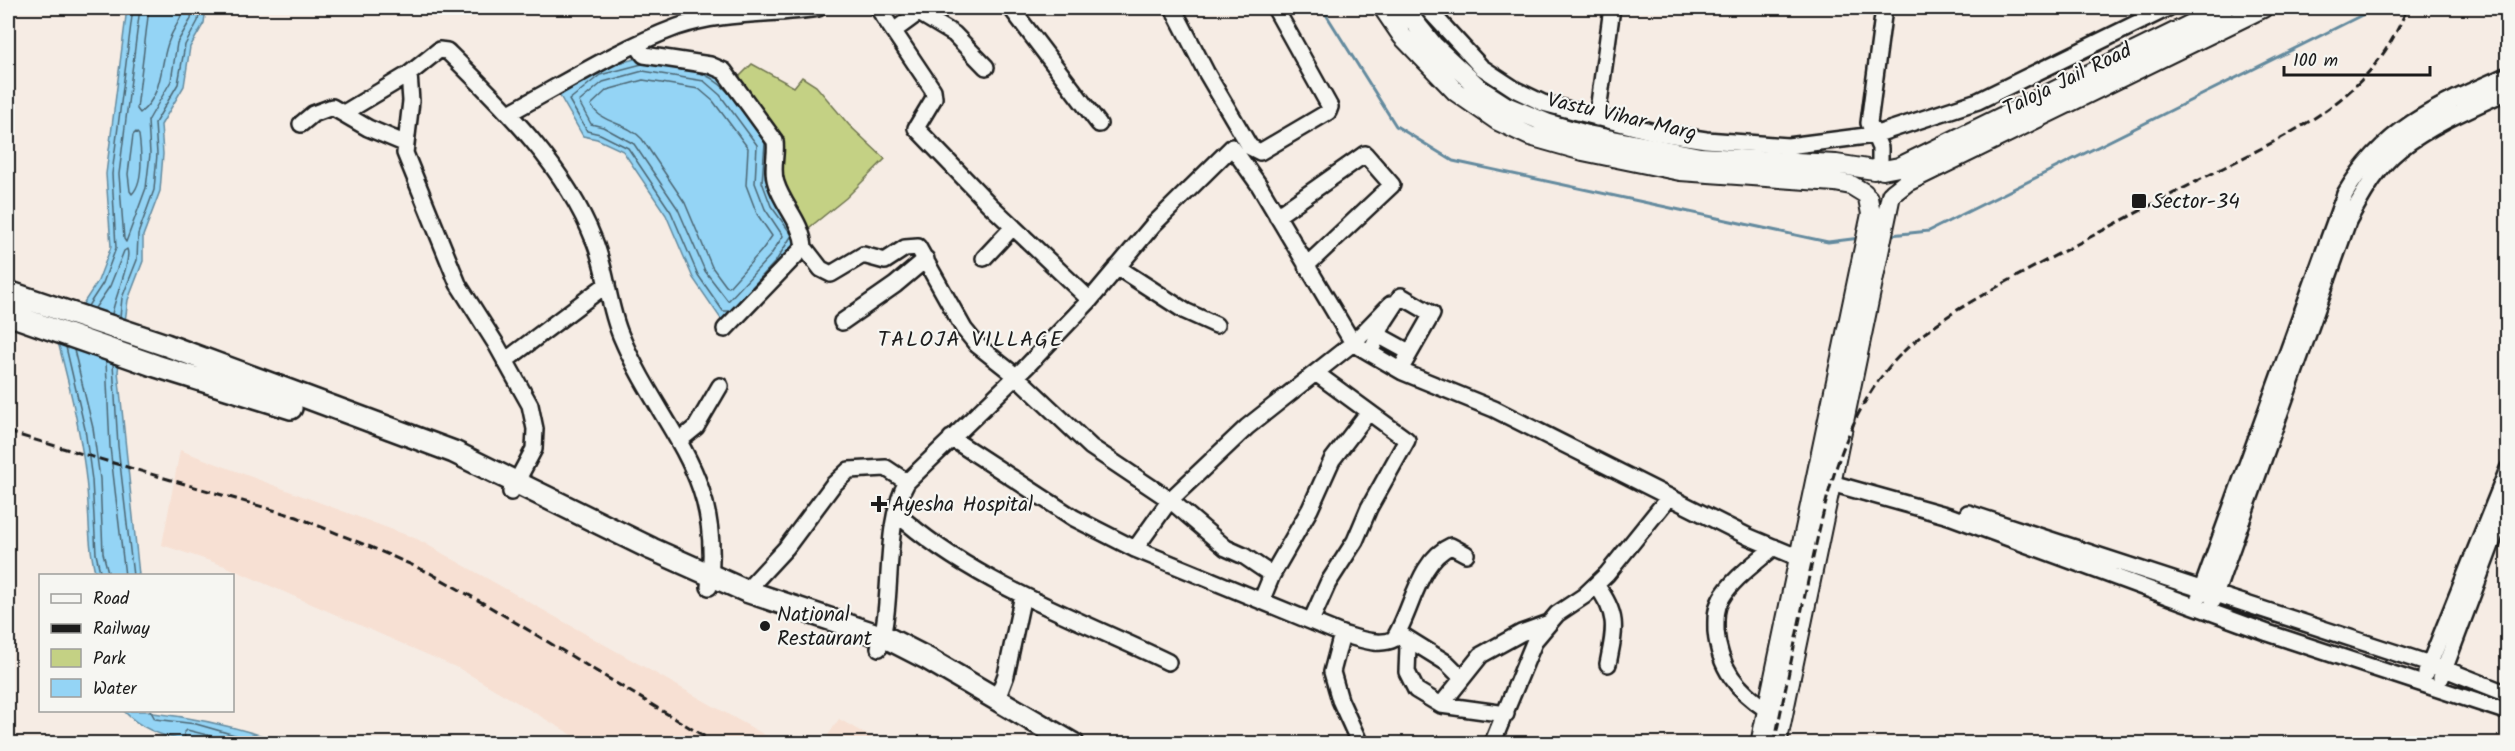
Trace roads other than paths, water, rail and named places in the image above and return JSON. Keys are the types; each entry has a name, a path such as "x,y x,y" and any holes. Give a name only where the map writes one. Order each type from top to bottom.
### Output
{"highway":[{"path":"11,293 166,345 454,452 513,487"},
{"path":"8,315 156,366 383,438 513,487 710,581 928,659 1072,744"},
{"path":"710,581 746,591 880,642 1050,744"}],"main road":[{"path":"1383,8 1402,36 1456,92 1498,121 1530,136 1583,151 1680,171 1843,183 1880,201 1892,194"},
{"name":"Vastu Vihar Marg","path":"1403,8 1433,45 1481,90 1514,110 1549,124 1587,135 1700,157 1836,164 1879,170"},
{"name":"Taloja Jail Road","path":"1879,170 1899,167 2224,8"},
{"name":"Taloja Jail Road","path":"1892,194 1907,182 2263,8"},
{"path":"1760,744 1807,561 1832,478 1875,237 1864,178 1879,170 1894,180 1892,194 1875,237 1807,561 1777,744"}],"street":[{"path":"509,113 604,59 678,27 754,10 792,12 818,8"},
{"path":"878,8 895,30 933,90 934,98 916,128 1013,227 1090,300"},
{"path":"1011,8 1098,124"},
{"path":"1173,8 1206,72 1250,147 1260,152 1328,112 1330,107 1275,8"},
{"path":"1427,8 1467,54 1502,81 1544,103 1654,132 1763,145 1811,145 1874,135 1978,101 2168,8"},
{"path":"1597,118 1612,8"},
{"path":"1879,170 1881,155 1869,123 1884,8"},
{"path":"895,30 922,10 954,34 986,67"},
{"path":"637,45 644,55 710,65 724,71 734,82 775,141 775,179 803,234 804,247 821,269 831,274 863,255 885,261 905,248 918,247 964,329 977,345 1016,376 1091,447 1170,500 1226,548 1244,556 1272,575"},
{"path":"344,112 409,74 439,50 443,50 509,113 567,188 594,240 621,335 680,440 703,490 712,547 710,581"},
{"path":"409,74 411,101 409,130 404,143 405,153 458,284 530,405 535,429 534,449 513,487"},
{"path":"2203,608 2201,589 2345,194 2354,178 2391,136 2433,108 2508,75"},
{"path":"2203,608 2217,594 2348,221 2369,185 2399,150 2444,121 2508,91"},
{"path":"301,124 314,114 332,107 368,128 404,143"},
{"path":"880,642 896,513 899,496 907,482 1090,300 1154,225 1232,147 1280,214 1310,262 1353,343 1400,370 1494,409 1669,497 1807,561"},
{"path":"1280,214 1365,154 1392,185 1310,262"},
{"path":"984,258 1013,227"},
{"path":"725,328 804,247"},
{"path":"842,322 895,285 926,259"},
{"path":"1117,267 1185,311 1216,325"},
{"path":"505,361 607,284"},
{"path":"1370,353 1401,296 1431,314 1400,370"},
{"path":"1135,549 1170,500 1247,427 1317,374 1353,343 1391,304"},
{"path":"1378,335 1409,352"},
{"path":"1311,621 1328,584 1355,541 1369,508 1407,443 1407,440 1317,374"},
{"path":"680,440 696,428 720,386"},
{"path":"1262,599 1272,575 1310,508 1332,460 1368,413"},
{"path":"951,438 1074,518 1135,549 1262,599 1342,634 1368,640 1389,642 1400,632 1424,574 1440,550 1451,546 1466,554"},
{"path":"746,591 786,548 833,485 849,470 886,468 907,482"},
{"path":"2430,687 2429,663 2508,469"},
{"path":"1832,478 1954,507 2429,663 2508,694"},
{"path":"1832,478 1949,516 2203,608 2508,712"},
{"path":"1492,744 1535,640 1557,614 1596,585 1669,497"},
{"path":"2430,687 2445,669 2508,500"},
{"path":"896,513 942,551 1062,616 1168,662"},
{"path":"1767,710 1744,695 1724,669 1718,651 1716,616 1721,599 1774,547"},
{"path":"1596,585 1610,603 1615,626 1608,664"},
{"path":"997,699 1006,675 1023,595"},
{"path":"1441,705 1481,655 1521,633 1549,623"},
{"path":"1400,632 1447,663 1462,678"},
{"path":"1400,632 1408,646 1407,672 1416,690 1441,705 1506,714"},
{"path":"1342,634 1332,672 1340,700 1360,744"}],"water":[{"path":"127,8 206,8 204,23 190,47 184,86 161,125 163,154 160,191 143,236 143,261 128,300 118,371 139,574 96,574 91,551 81,444 58,342 98,281 111,247 106,174"},
{"path":"642,57 710,68 730,86 771,141 768,180 800,235 780,264 732,317 721,319 693,278 666,215 623,151 597,139 583,136 560,96 597,69"},
{"path":"125,712 152,712 203,721 285,743 198,742 157,733 139,724"}],"waterway":[{"path":"1322,8 1396,126 1453,161 1828,242 1860,238"},
{"path":"1891,235 1929,231 2376,8"}],"railway":[{"path":"1774,744 1819,532 1834,473 1856,418 1889,367 1923,335 1981,296 2277,140 2330,107 2354,88 2375,65 2392,39 2407,8"},
{"path":"8,432 297,517 430,573 717,744"}],"place":[{"name":"Sector-34","path":"2139,201"},
{"name":"Ayesha Hospital","path":"879,504"},
{"name":"National Restaurant","path":"765,626"}],"district":[{"name":"TALOJA VILLAGE","path":"971,338"}]}
